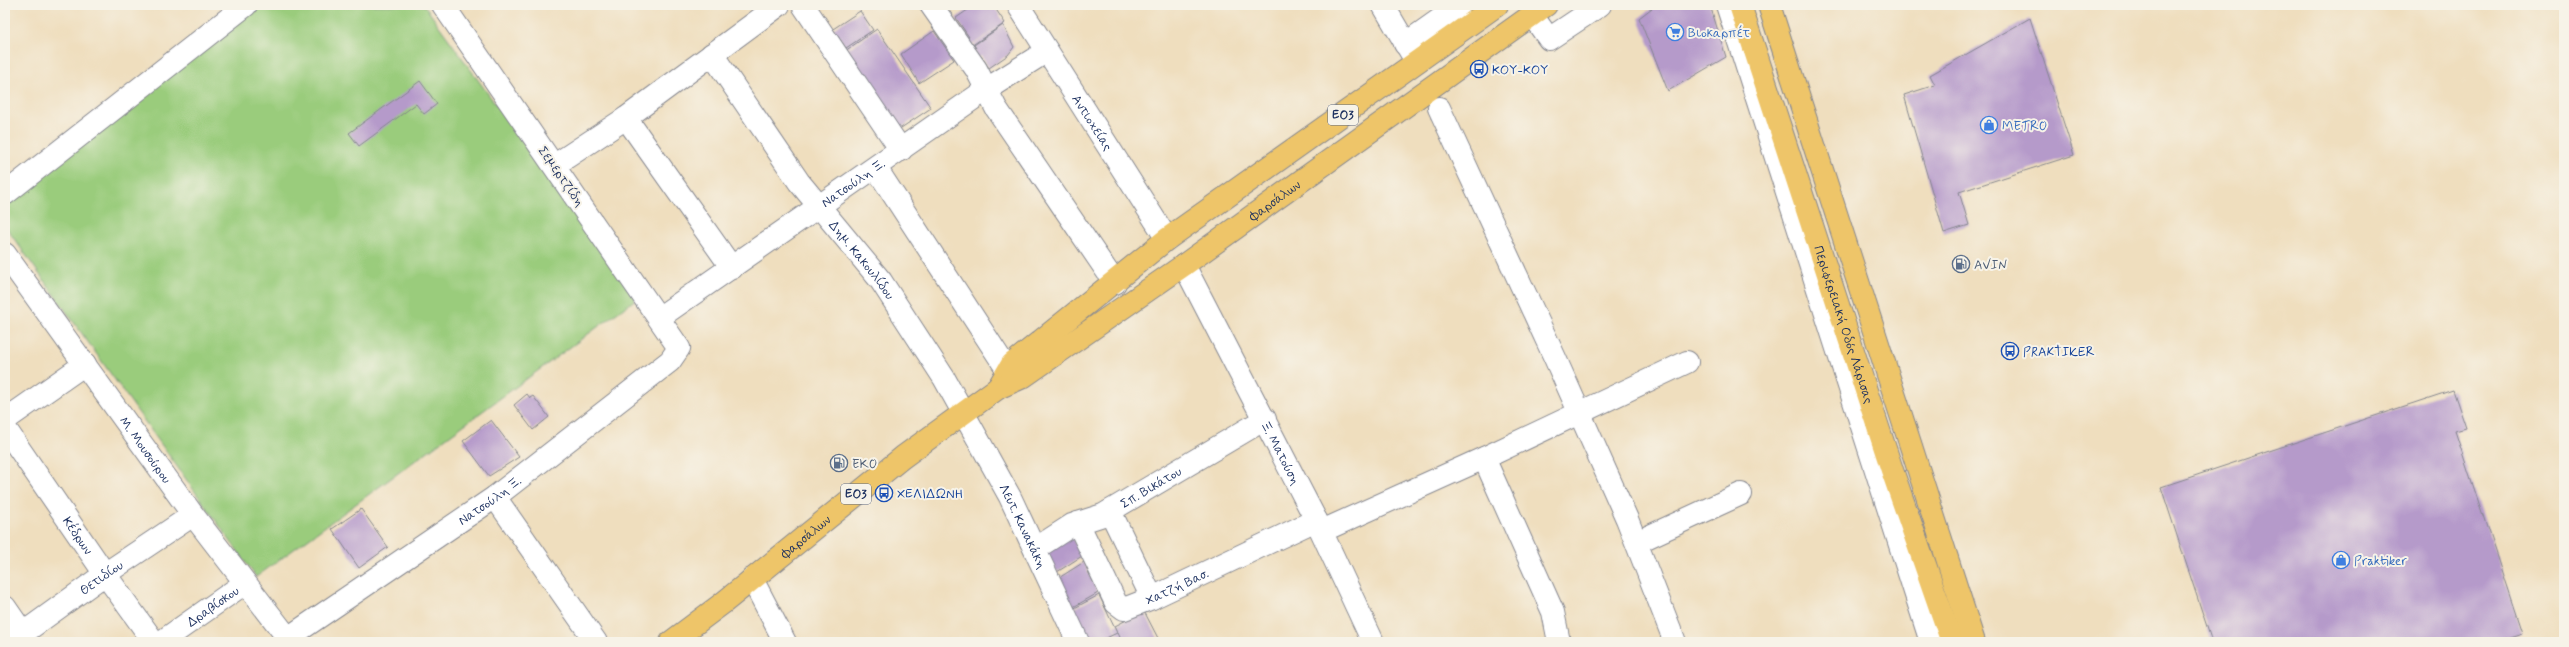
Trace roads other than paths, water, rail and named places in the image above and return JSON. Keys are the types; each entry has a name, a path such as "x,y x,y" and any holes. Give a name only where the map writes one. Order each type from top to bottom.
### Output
{"main road":[{"name":"Φαρσάλων","path":"671,642 752,579 903,457 964,412 1167,239 1497,5"},
{"name":"Περιφερειακή Οδός Λάρισας","path":"1769,5 1974,642"},
{"name":"Φαρσάλων","path":"1003,379 1023,377 1184,266 1539,10"},
{"name":"Περιφερειακή Οδός Λάρισας","path":"1736,12 1952,642"}],"street":[{"path":"5,194 246,5"},
{"name":"Σεμερτζίδη","path":"443,5 660,317 679,348"},
{"path":"555,165 626,118 779,5"},
{"path":"803,5 901,150"},
{"path":"931,5 968,58 987,89 999,113 1115,283"},
{"name":"Αντιοχείας","path":"1018,5 1167,239"},
{"path":"1383,5 1405,44 1418,62"},
{"path":"1405,44 1460,5"},
{"path":"1539,10 1549,39 1600,5"},
{"path":"1736,12 1931,642"},
{"name":"Νατσούλη Ξ.","path":"660,317 876,168 987,89 1046,51"},
{"name":"Δημ. Κακουλίδου","path":"712,54 792,171 881,281 964,412"},
{"path":"1439,108 1579,413 1636,542 1675,642"},
{"path":"626,118 732,268"},
{"path":"876,168 1003,379"},
{"name":"Μ. Μουσούρου","path":"5,254 193,515 289,640"},
{"name":"Ξ. Ματούση","path":"1184,266 1319,525 1373,642"},
{"name":"Νατσούλη Ξ.","path":"289,640 494,497 670,361 679,348"},
{"name":"Χατζή Βασ.","path":"1078,523 1116,603 1120,607 1128,608 1319,525 1484,458 1688,362"},
{"path":"5,420 85,364"},
{"name":"Λευτ. Κανακάκη","path":"964,412 1035,549 1078,642"},
{"name":"Σπ. Βικάτου","path":"1035,549 1078,523 1110,511 1264,419"},
{"name":"Κέδρων","path":"5,428 105,574 154,642"},
{"path":"1484,458 1553,612 1559,642"},
{"path":"1636,542 1741,494"},
{"path":"494,497 596,642"},
{"path":"1110,511 1152,598"},
{"name":"Θετιδίου","path":"17,638 105,574 193,515"},
{"path":"752,579 785,642"},
{"name":"Δραβίσκου","path":"161,642 245,583"},
{"path":"5,607 17,638"}],"place":[{"name":"Βιοκαρπέτ","path":"1675,32"},
{"name":"ΚΟΥ-ΚΟΥ","path":"1479,69"},
{"name":"METRO","path":"1989,125"},
{"name":"AVIN","path":"1961,264"},
{"name":"PRAKTIKER","path":"2010,351"},
{"name":"EKO","path":"839,463"},
{"name":"ΧΕΛΙΔΩΝΗ","path":"884,493"},
{"name":"Praktiker","path":"2341,560"}]}
